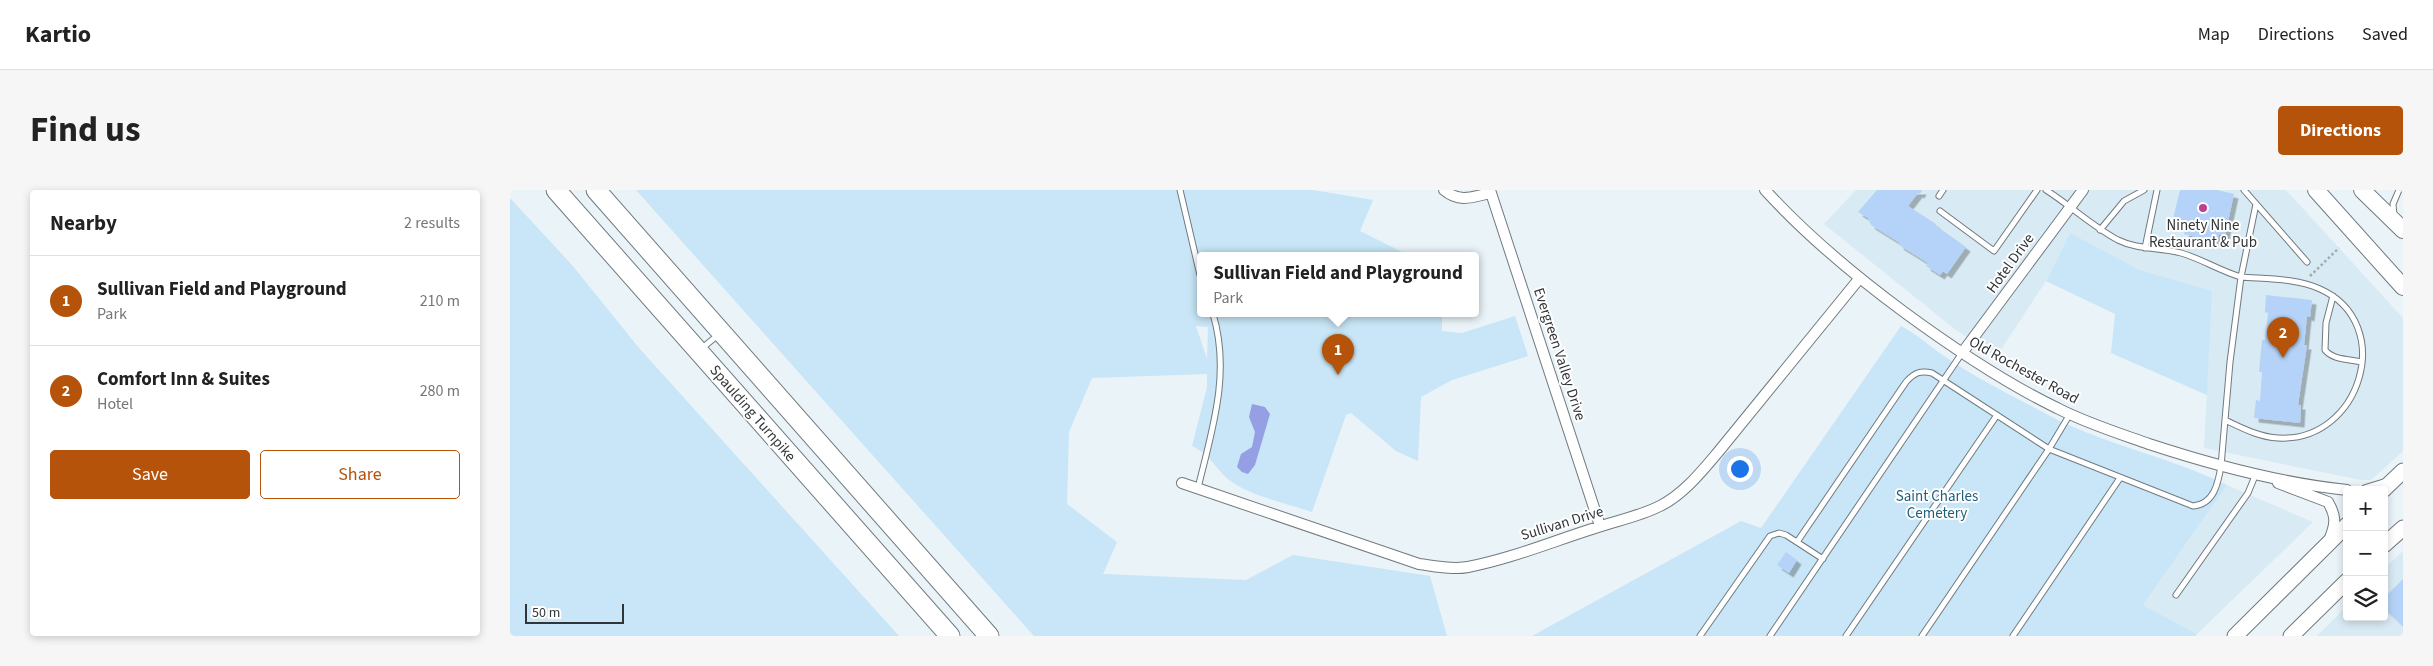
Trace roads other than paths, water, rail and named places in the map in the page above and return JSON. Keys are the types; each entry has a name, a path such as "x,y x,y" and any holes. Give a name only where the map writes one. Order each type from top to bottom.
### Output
{"highway":[{"name":"Spaulding Turnpike","path":"556,190 950,636"},
{"name":"Spaulding Turnpike","path":"596,190 990,636"}],"main road":[{"path":"2316,190 2403,287"},
{"path":"2362,190 2399,226"},
{"path":"2388,486 2403,471"},
{"path":"2388,542 2403,528"},
{"path":"2235,636 2343,529"},
{"path":"2292,636 2343,585"}],"street":[{"name":"Evergreen Valley Drive","path":"1444,190 1452,196 1460,198 1490,191 1600,526"},
{"name":"Old Rochester Road","path":"1765,190 1798,224 1859,278 1962,353 2010,383 2070,414 2118,433 2221,466 2255,476 2343,489"},
{"name":"Hotel Drive","path":"1962,353 2083,190"},
{"name":"Sullivan Drive","path":"1182,483 1403,560 1452,568 1468,567 1512,555 1600,526 1632,518 1661,505 1698,475 1859,278"},
{"path":"2255,476 2328,502 2335,515 2335,525 2326,546"}],"lane":[{"path":"1180,190 1197,262"},
{"path":"1938,196 1943,190"},
{"path":"1940,211 1994,250 2037,190"},
{"path":"2046,190 2071,206 2100,230 2120,241 2145,248 2182,253 2241,278 2308,284 2333,296 2355,320 2361,335 2362,362 2355,389 2348,406 2334,420 2315,431 2296,437 2279,438 2246,430 2225,420"},
{"path":"2100,230 2124,201 2144,190"},
{"path":"2145,248 2157,190"},
{"path":"2244,190 2307,262"},
{"path":"2399,190 2393,204 2399,226"},
{"path":"1797,542 1906,382 1913,374 1923,370 1932,373 2049,449 2193,506 2201,505 2208,501 2219,482 2241,278 2256,204"},
{"path":"2333,296 2326,323 2324,350 2336,357 2362,362"},
{"path":"1198,488 1221,382 1221,350 1214,317"},
{"path":"699,351 722,332"},
{"path":"1770,636 1962,353"},
{"path":"1922,636 2049,449 2070,414"},
{"path":"1846,636 1997,415"},
{"path":"2176,595 2248,493 2255,476"},
{"path":"2013,636 2120,478"},
{"path":"1700,636 1770,536 1779,533 1786,535 1823,559"}],"water":[{"path":"1252,404 1265,407 1270,414 1255,465 1248,474 1242,472 1237,467 1241,454 1252,447 1255,432 1249,417"}],"place":[{"name":"Ninety Nine Restaurant & Pub","path":"2203,208"},
{"name":"Comfort Inn & Suites","path":"2283,358"},
{"name":"Sullivan Field and Playground","path":"1338,375"}],"park label":[{"name":"Saint Charles Cemetery","path":"1937,504"}]}
